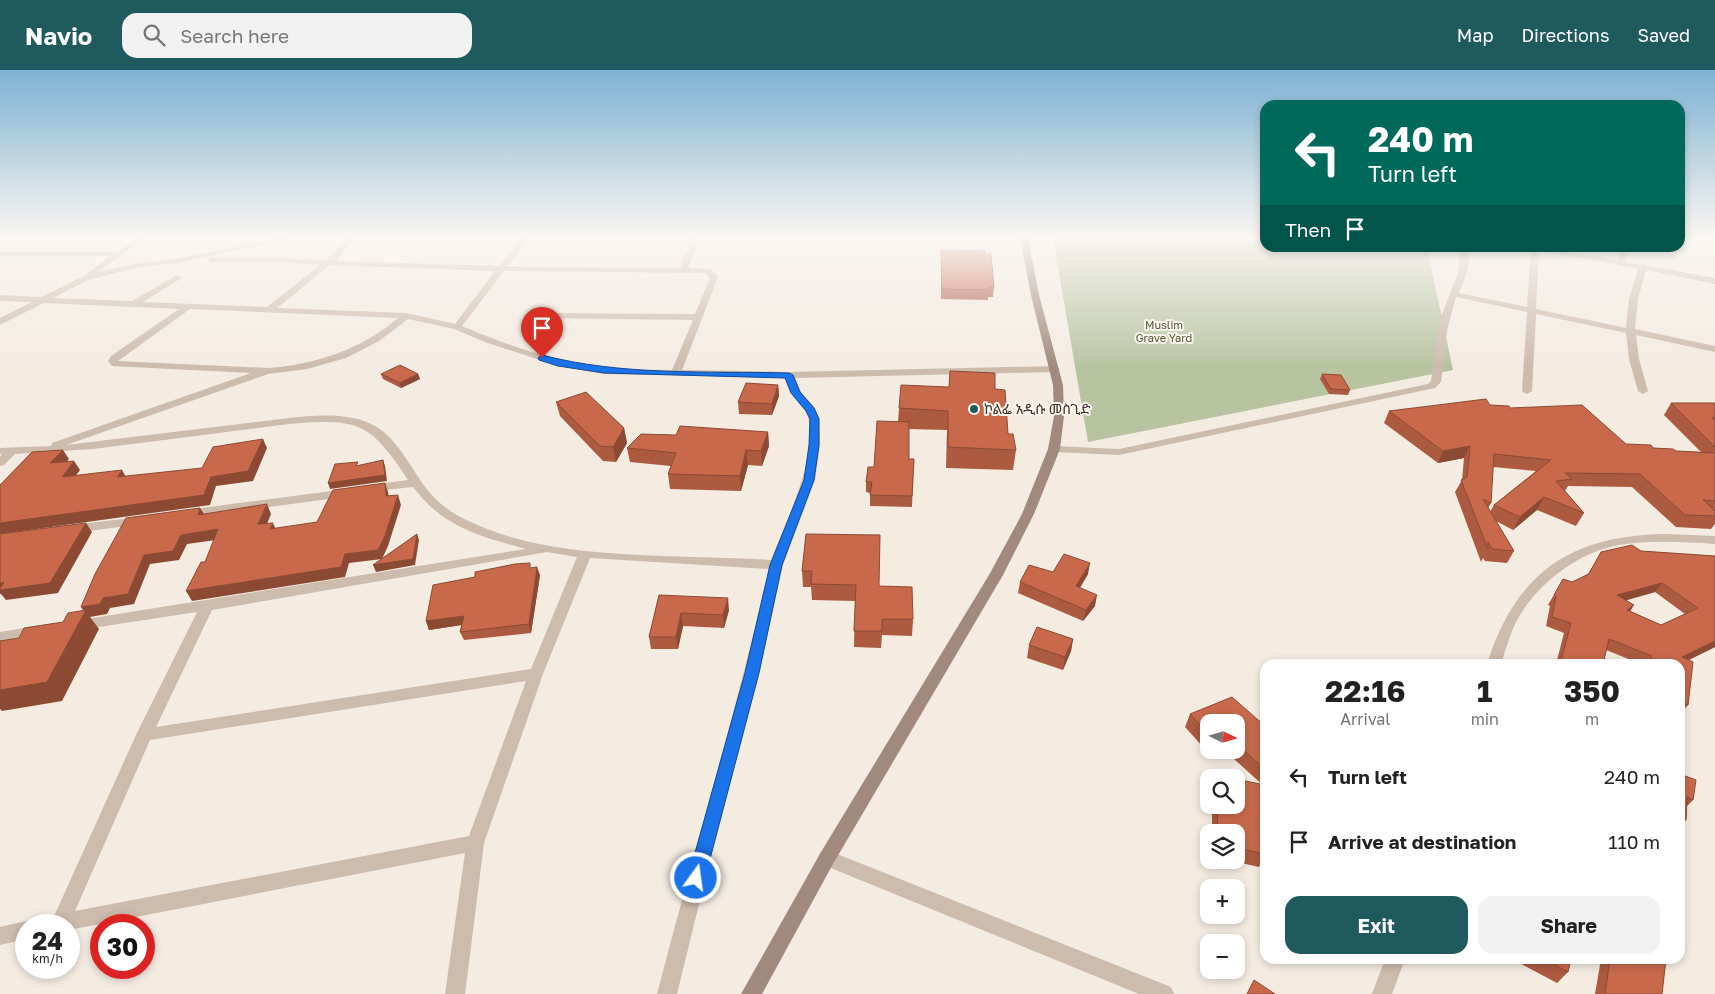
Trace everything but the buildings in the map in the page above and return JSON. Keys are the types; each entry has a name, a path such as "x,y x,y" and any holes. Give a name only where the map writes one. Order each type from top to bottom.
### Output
{"street":[{"path":"0,322 79,281"},
{"path":"132,305 170,281"},
{"path":"270,309 305,281"},
{"path":"457,327 491,281"},
{"path":"676,372 711,281"},
{"path":"751,994 827,858 996,575 1028,514 1054,449 1059,416 1055,369 1032,281"},
{"path":"1054,449 1119,452 1431,386 1436,382 1442,328 1459,281"},
{"path":"1527,391 1534,281"},
{"path":"1639,281 1630,314 1634,365 1643,391"},
{"path":"1453,294 1715,349"},
{"path":"0,298 406,316 457,327 488,340 565,365 604,371 789,375 1055,369"},
{"path":"187,307 113,361 115,364 268,370 294,369 321,364 349,354 383,335 406,316"},
{"path":"541,315 696,317"},
{"path":"38,451 268,370"},
{"path":"667,994 705,843 752,673 776,565 809,480 814,445 814,419 811,410 796,393 789,375"},
{"path":"0,463 6,451 38,451 259,424 337,420 360,423 370,426 381,435 414,483 447,516 483,531 546,550 776,565"},
{"path":"174,516 414,483"},
{"path":"58,531 155,518"},
{"path":"1496,659 1512,617 1543,579 1565,563 1600,545 1618,541 1646,539 1715,540"},
{"path":"0,637 207,606 546,550"},
{"path":"456,994 474,843 536,674 585,554"},
{"path":"58,914 207,606"},
{"path":"144,735 536,674"},
{"path":"80,918 474,843"},
{"path":"827,858 1164,994"},
{"path":"0,936 15,933"},
{"path":"1382,994 1393,964"}],"green space":[{"name":"Muslim Grave Yard","path":"1060,281 1434,281 1453,370 1088,442"}],"place":[{"name":"ኮልፌ አዲሱ መስጊድ","path":"974,409"}],"route":[{"path":"542,358 586,369 604,371 789,375 796,393 811,410 814,419 814,445 809,480 776,565 752,673 696,878"}]}
